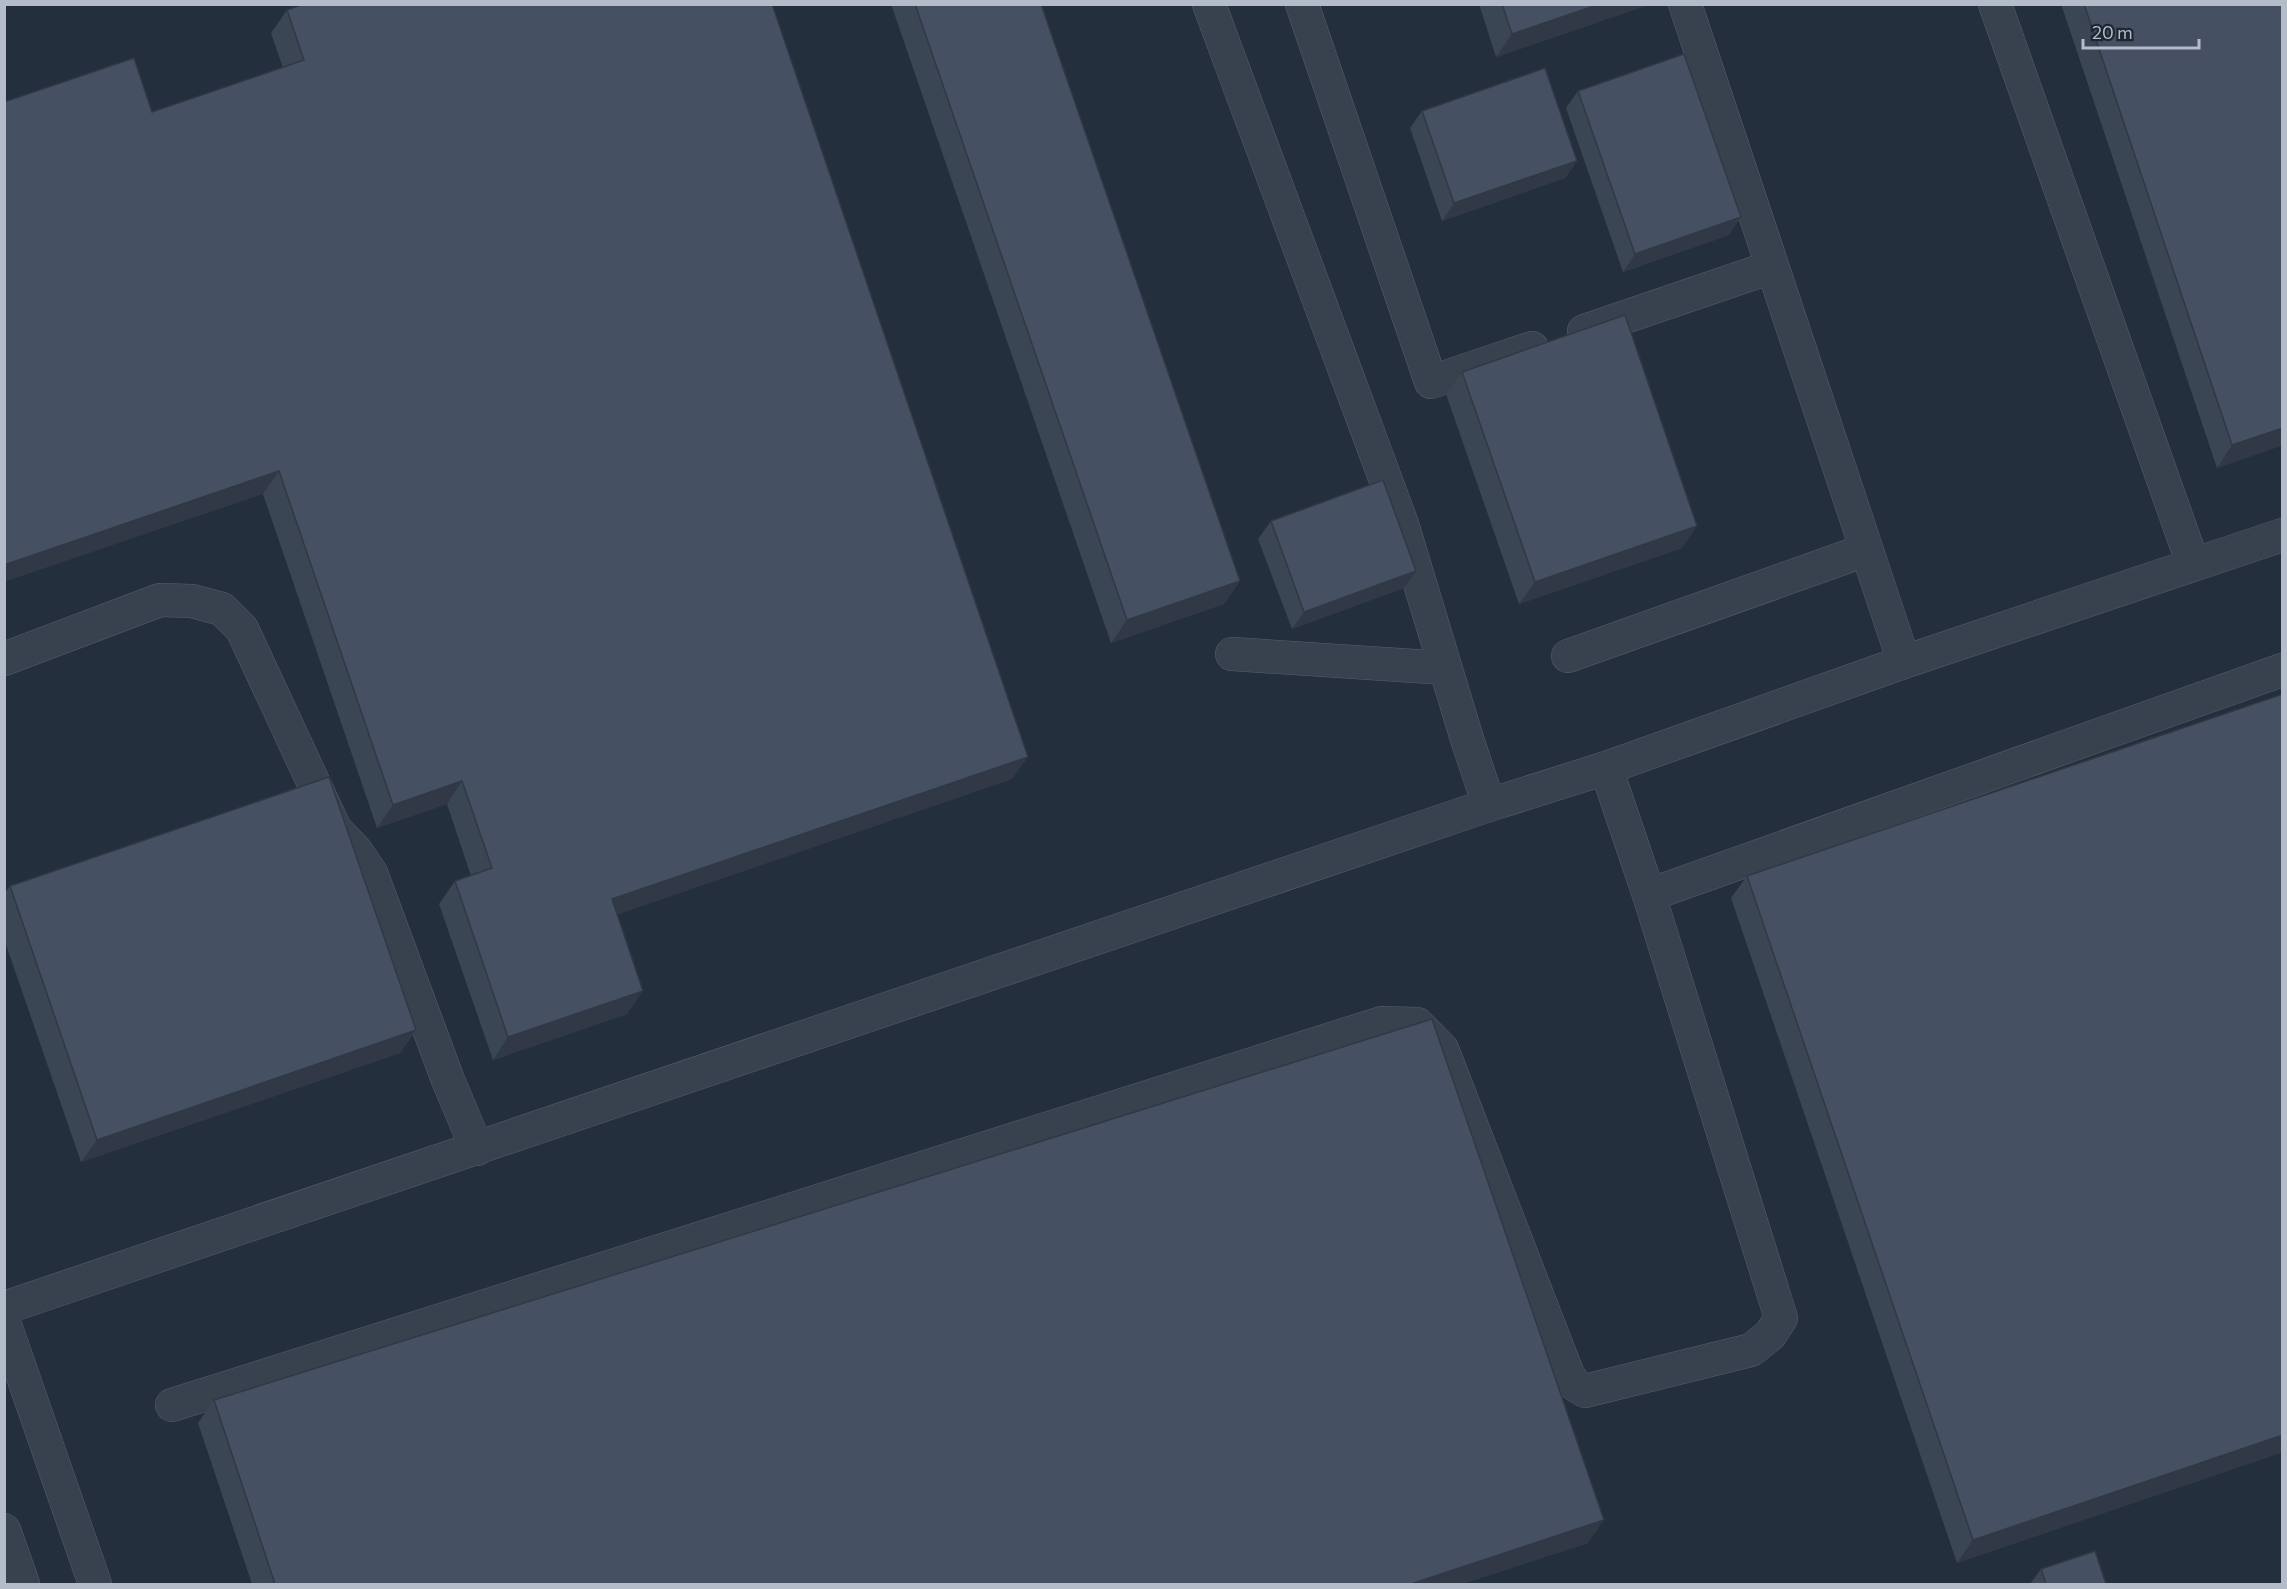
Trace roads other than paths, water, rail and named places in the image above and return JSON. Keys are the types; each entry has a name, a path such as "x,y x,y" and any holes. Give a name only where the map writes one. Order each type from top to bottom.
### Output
{"street":[{"path":"1209,4 1402,524 1445,668 1490,805"},
{"path":"1302,4 1431,382 1772,267"},
{"path":"1685,4 1904,662"},
{"path":"1995,4 2193,564"},
{"path":"4,1308 1490,805 1606,768 1904,662 2283,535"},
{"path":"1568,656 1866,550"},
{"path":"4,659 160,600 192,601 222,609 242,629 335,829 356,851 371,873 448,1080 477,1149"},
{"path":"1232,654 1445,668"},
{"path":"1649,895 2283,670"},
{"path":"172,1405 1382,1023 1417,1024 1442,1049 1568,1375 1575,1385 1585,1391 1751,1350 1770,1335 1782,1318 1649,895 1606,768"},
{"path":"4,1322 95,1584"},
{"path":"4,1530 23,1584"}]}
